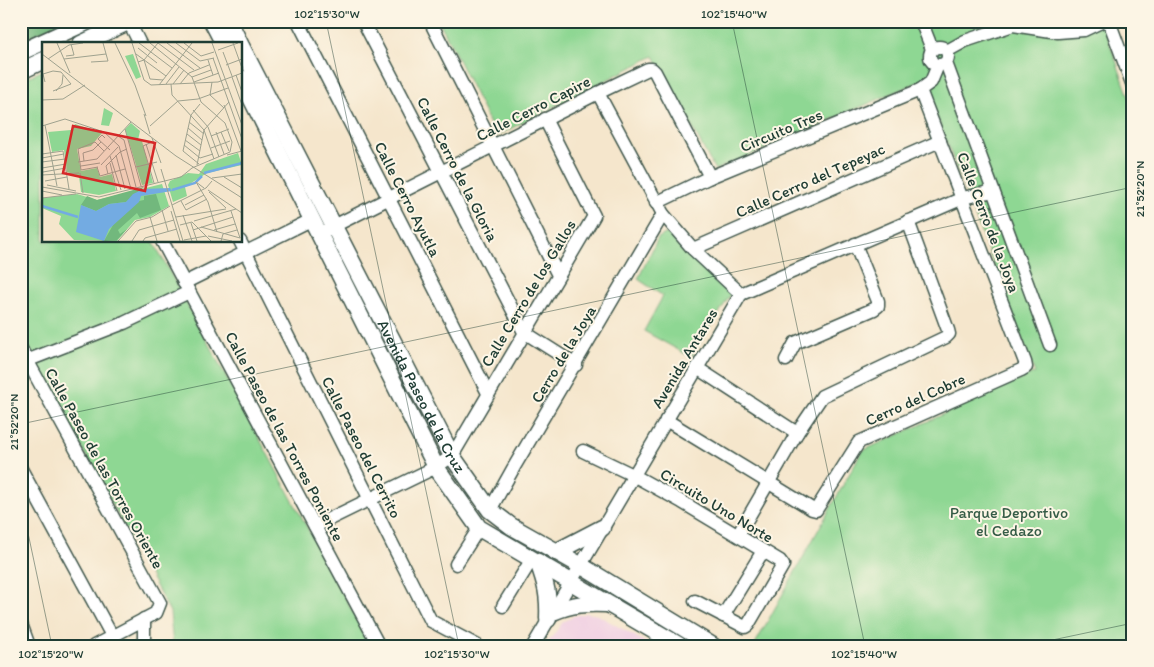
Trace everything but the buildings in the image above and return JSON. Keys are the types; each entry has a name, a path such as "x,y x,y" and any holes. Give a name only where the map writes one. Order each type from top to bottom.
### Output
{"main road":[{"path":"43,42 89,21"},
{"path":"204,21 224,28"},
{"path":"85,42 130,22"},
{"name":"Avenida Paseo de la Cruz","path":"224,28 238,42"},
{"path":"21,52 42,42"},
{"name":"Avenida Paseo de la Cruz","path":"242,47 322,226 436,468 479,528 680,646"},
{"path":"21,71 42,61"},
{"name":"Avenida Paseo de la Cruz","path":"242,80 452,456 490,510 511,526 713,646"},
{"path":"556,552 602,528"},
{"path":"535,561 547,586 551,615 569,606 586,603 611,604"}],"street":[{"name":"Calle Cerro Ayutla","path":"298,21 488,393"},
{"name":"Calle Cerro de la Gloria","path":"364,21 524,332"},
{"path":"430,21 558,275"},
{"path":"921,21 932,49 929,57 934,64 943,60 965,41 1013,25 1058,32 1084,30 1103,21"},
{"path":"1109,21 1130,72 1133,86"},
{"path":"130,22 139,42"},
{"path":"920,90 931,82 943,60"},
{"path":"943,60 1050,345"},
{"name":"Calle Cerro Capire","path":"23,357 124,323 187,287 243,247 322,226 389,199 545,119 648,69 652,69 655,72 710,177"},
{"name":"Calle Cerro de la Joya","path":"920,90 1026,366"},
{"name":"Circuito Tres","path":"656,203 710,177 920,90"},
{"path":"598,93 663,214 693,248 741,294 963,198 993,192"},
{"name":"Calle Cerro de los Gallos","path":"452,456 594,216 545,119"},
{"name":"Calle Cerro del Tepeyac","path":"693,248 940,141"},
{"name":"Cerro de la Joya","path":"490,510 663,214"},
{"path":"738,535 797,433 822,396 949,334 908,221"},
{"name":"Calle Paseo de las Torres Poniente","path":"163,242 379,646"},
{"path":"786,360 795,343 878,306 878,301 855,244"},
{"name":"Calle Paseo del Cerrito","path":"243,247 431,621 478,646"},
{"name":"Avenida Antares","path":"532,646 741,294"},
{"path":"524,332 576,364"},
{"name":"Calle Paseo de las Torres Oriente","path":"23,357 160,603 156,613 144,619"},
{"name":"Cerro del Cobre","path":"769,482 816,510 859,442 1022,370 1026,366"},
{"path":"697,368 797,433"},
{"path":"666,420 769,482"},
{"name":"Circuito Uno Norte","path":"584,451 682,502 783,564 748,625 741,627 723,616"},
{"path":"315,526 436,468 452,456"},
{"path":"21,469 112,636"},
{"path":"456,564 479,528"},
{"path":"695,601 723,616 763,551"},
{"path":"503,606 535,561"},
{"path":"94,646 144,619 144,646"},
{"path":"21,624 27,646"},
{"path":"21,639 27,646"}],"shaded area":[{"path":"587,613 598,615 652,646 545,646 563,622 574,616"}],"green space":[{"path":"21,21 63,21 24,40 21,35"},
{"name":"Parque Deportivo el Cedazo","path":"439,21 1102,22 1133,108 1133,646 754,646 862,451 1035,373 923,80 715,170 654,56 496,136"},
{"path":"42,71 42,242 154,242 371,646 173,646 170,612 21,334 21,80"},
{"path":"667,233 673,236 731,294 691,357 644,331 663,296 638,279 658,238"}]}
